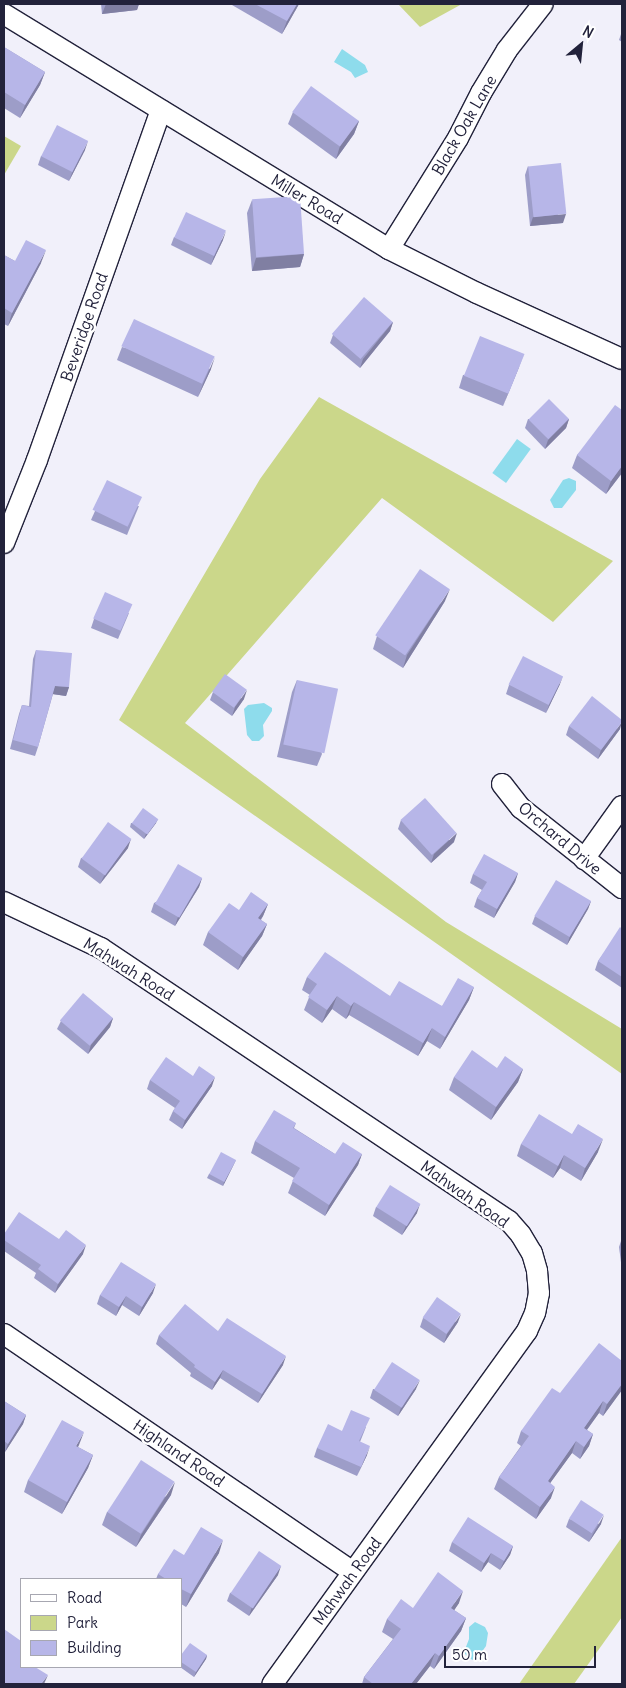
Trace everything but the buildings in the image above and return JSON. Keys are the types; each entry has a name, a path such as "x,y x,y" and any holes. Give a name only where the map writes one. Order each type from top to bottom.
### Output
{"street":[{"name":"Black Oak Lane","path":"389,249 458,138 498,64 543,4"},
{"name":"Miller Road","path":"4,14 389,249 477,293 622,359"},
{"name":"Beveridge Road","path":"4,543 37,460 161,110"},
{"name":"Orchard Drive","path":"502,784 521,808 622,888"},
{"path":"584,859 622,806"},
{"name":"Mahwah Road","path":"4,902 101,948 508,1221 521,1234 532,1253 537,1271 539,1293 535,1313 527,1331 272,1684"},
{"name":"Highland Road","path":"4,1334 353,1572"}],"green space":[{"path":"398,4 462,4 420,27"},
{"path":"4,136 21,146 4,175"},
{"path":"319,397 613,561 553,622 382,498 185,723 446,922 622,1029 622,1074 119,720 260,479"},
{"path":"622,1537 622,1617 574,1684 519,1684"}],"water":[{"path":"342,49 365,65 368,72 355,78 351,72 334,62"},
{"path":"517,439 531,449 506,483 492,473"},
{"path":"569,478 576,481 576,490 562,508 554,508 550,500 563,480"},
{"path":"264,703 272,708 272,711 263,725 264,736 259,741 252,741 247,735 244,709 248,705"},
{"path":"475,1622 485,1627 488,1633 486,1646 476,1660 473,1660 468,1658 464,1652 469,1639 469,1627"}]}
